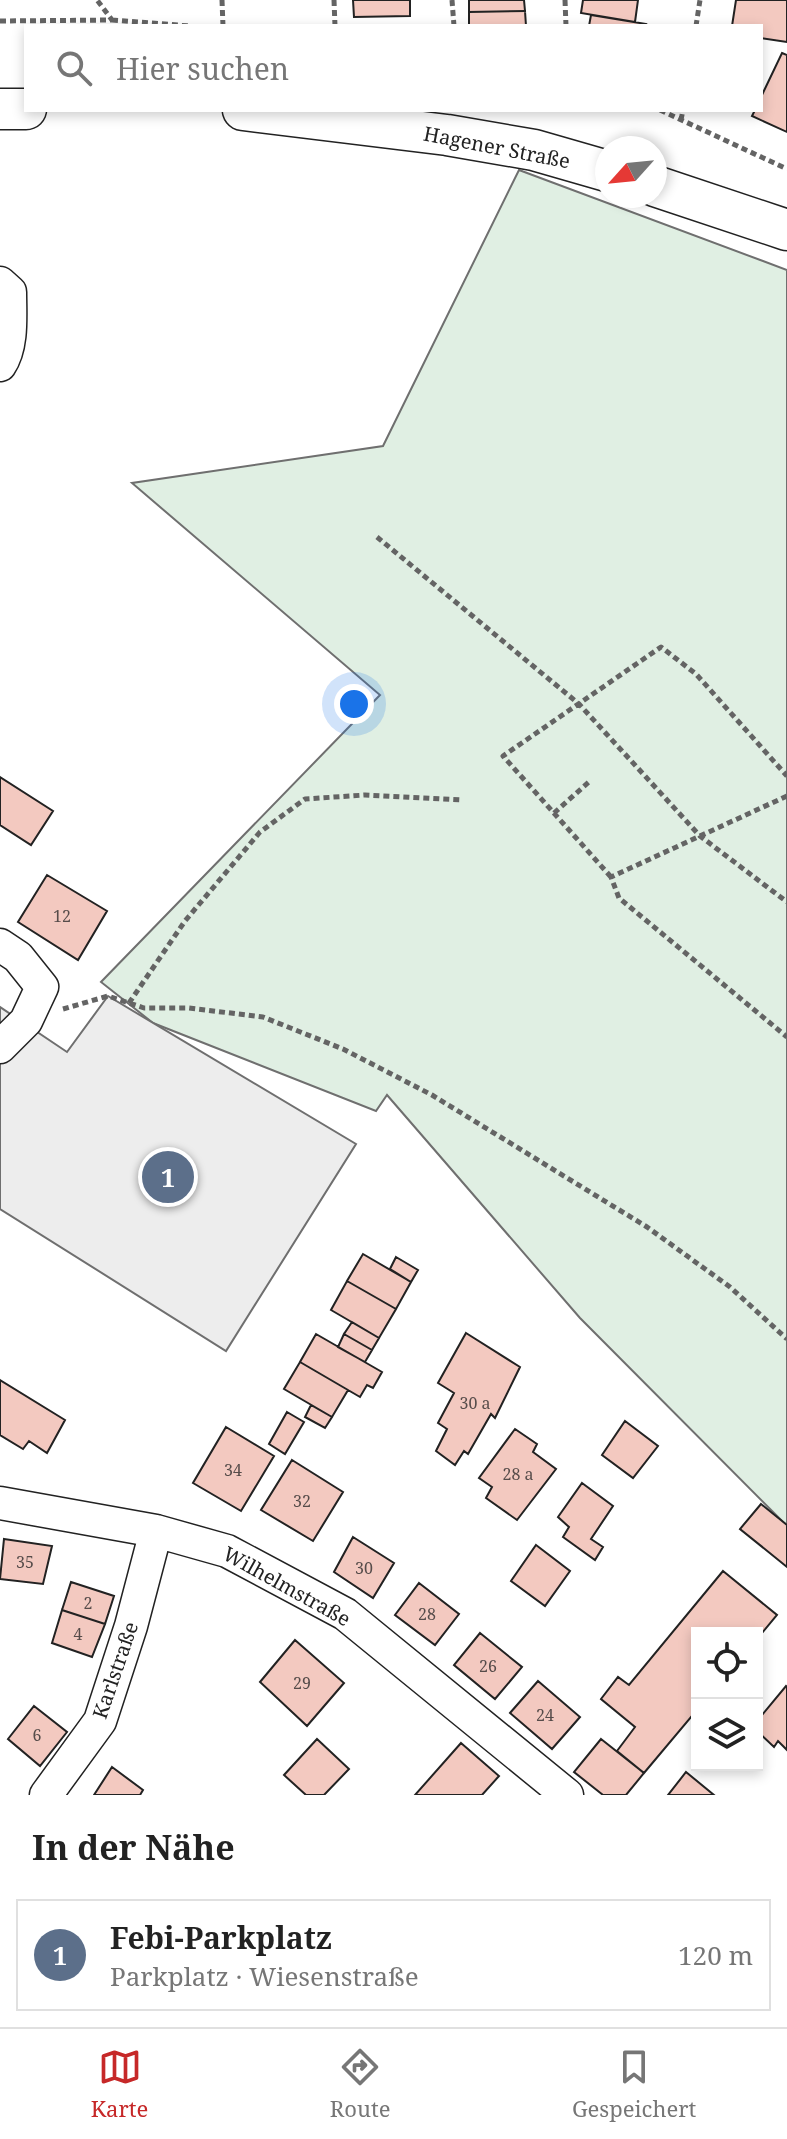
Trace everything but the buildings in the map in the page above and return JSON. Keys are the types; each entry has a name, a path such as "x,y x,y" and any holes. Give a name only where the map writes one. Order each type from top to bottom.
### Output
{"main road":[{"path":"0,109 24,109"},
{"name":"Hagener Straße","path":"259,112 447,135 534,150 595,168"},
{"path":"667,190 787,230"}],"street":[{"path":"0,283 10,292 9,327 0,365"},
{"path":"0,945 18,957 42,987 26,1021 0,1047"},
{"name":"Wilhelmstraße","path":"0,1503 156,1531 227,1551 345,1614 553,1791"},
{"name":"Karlstraße","path":"46,1795 100,1721 131,1626 156,1531"}],"path":[{"path":"97,0 112,20"},
{"path":"222,0 223,24"},
{"path":"334,0 335,24"},
{"path":"452,0 454,24"},
{"path":"565,0 566,24"},
{"path":"696,24 700,0"},
{"path":"0,21 112,20 164,24"},
{"path":"664,112 787,169"},
{"path":"681,120 683,112"},
{"path":"377,537 579,704 700,836 787,902"},
{"path":"787,776 696,674 661,647 503,756 611,877 619,898 787,1037"},
{"path":"554,813 590,781"},
{"path":"129,1003 185,921 260,832 305,799 365,795 462,800"},
{"path":"611,877 787,796"},
{"path":"26,1021 108,996 144,1008 189,1008 263,1017 343,1049 432,1095 647,1227 730,1287 787,1339"}],"green space":[{"path":"519,170 595,198 595,208 621,208 787,270 787,1526 580,1318 387,1095 376,1111 153,1023 101,982 380,695 132,483 383,446"}],"shaded area":[{"path":"108,996 356,1144 226,1351 0,1209 0,1007 67,1052"}],"place":[{"name":"Febi-Parkplatz","path":"168,1177"}]}
